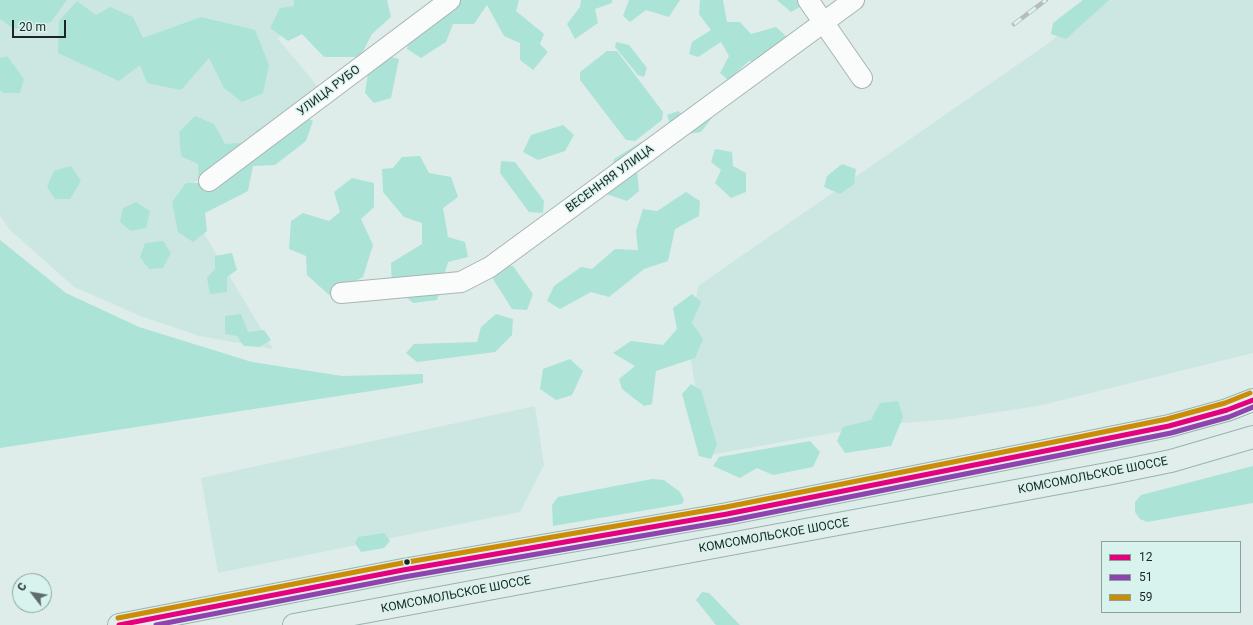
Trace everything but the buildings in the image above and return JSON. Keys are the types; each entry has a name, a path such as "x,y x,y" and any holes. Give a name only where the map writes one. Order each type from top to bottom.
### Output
{"main road":[{"path":"119,625 411,569 727,514 1065,447 1169,426 1227,410 1253,400"},
{"name":"КОМСОМОЛЬСКОЕ ШОССЕ","path":"294,625 1107,474 1171,461 1253,437"}],"street":[{"name":"УЛИЦА РУБО","path":"209,181 450,0"},
{"path":"808,0 862,78"},
{"name":"ВЕСЕННЯЯ УЛИЦА","path":"341,293 461,282 490,267 854,0"}],"shaded area":[{"path":"0,0 305,0 278,39 320,89 180,193 273,349 199,336 143,317 74,287 10,230 0,216"},
{"path":"1097,0 1253,0 1253,353 1038,406 952,419 877,425 715,454 706,454 689,348 698,286 1053,40"},
{"path":"535,406 544,465 520,512 218,573 201,478"}],"green space":[{"path":"0,0 67,0 51,22 14,29 0,19"},
{"path":"294,0 387,0 391,17 372,34 360,57 324,57 302,34 288,41 270,28 280,8 294,6"},
{"path":"455,0 519,0 516,11 544,34 540,44 548,52 533,70 520,60 520,43 504,36 487,5 474,24 453,24 446,42 421,58 407,49 410,34"},
{"path":"581,0 612,0 612,3 595,9 598,23 575,39 567,24 580,7"},
{"path":"629,0 680,0 669,17 646,10 630,22 623,16"},
{"path":"700,0 723,0 727,22 740,22 751,34 776,27 790,40 781,62 749,61 728,80 720,73 729,56 721,42 698,57 689,54 692,42 711,30 699,14"},
{"path":"777,0 803,0 800,7 791,12"},
{"path":"1083,0 1109,0 1066,39 1051,34 1053,23"},
{"path":"77,1 96,15 110,7 133,17 143,38 201,17 255,30 269,65 263,93 242,102 224,88 209,58 181,90 147,83 140,65 119,81 58,53 59,21"},
{"path":"616,42 629,45 647,68 644,77 638,75 615,47"},
{"path":"607,51 617,51 663,112 662,120 635,141 626,140 580,80 580,72"},
{"path":"383,55 399,59 391,98 374,103 365,93 369,67"},
{"path":"7,56 24,79 20,93 3,93 0,90 0,58"},
{"path":"714,101 718,110 701,132 679,135 670,125 667,115 678,111 686,117 693,105"},
{"path":"294,111 313,121 306,141 275,165 253,166 248,191 205,213 207,231 193,242 178,232 172,202 186,183 199,183 198,164 181,156 179,132 195,116 214,124 225,144 241,143 254,153 256,131"},
{"path":"563,125 574,135 565,151 538,160 523,152 531,135"},
{"path":"641,142 654,149 637,172 639,191 627,201 603,193 611,173 614,159"},
{"path":"715,149 732,152 733,166 746,173 746,192 731,198 715,183 721,170 711,162"},
{"path":"420,156 429,173 451,177 458,197 443,208 448,237 465,242 468,257 448,262 437,300 413,303 392,285 391,263 422,244 422,223 404,217 383,192 382,169 393,168 402,157"},
{"path":"501,161 515,162 544,201 543,213 529,212 500,173"},
{"path":"842,164 856,169 854,184 840,194 824,187 827,176"},
{"path":"71,166 81,181 70,199 55,199 47,187 54,171"},
{"path":"352,178 374,183 374,207 361,219 373,245 363,277 329,295 307,275 306,256 289,249 291,221 303,213 329,221 340,212 334,192"},
{"path":"686,192 700,201 699,216 675,229 668,261 644,269 609,297 591,292 560,309 547,301 554,286 581,267 592,269 615,249 638,250 636,231 643,209 657,211"},
{"path":"136,202 150,211 146,228 131,231 120,222 123,208"},
{"path":"0,240 66,293 139,327 252,362 342,376 423,374 423,383 0,448"},
{"path":"163,241 171,253 163,268 149,269 140,257 145,243"},
{"path":"232,253 237,270 227,277 227,292 210,294 207,278 215,269 215,256"},
{"path":"498,264 513,266 533,294 527,310 512,309 493,279"},
{"path":"692,294 701,302 692,323 703,339 695,358 656,371 652,404 644,406 622,389 619,379 635,366 613,353 631,341 663,345 677,329 673,308"},
{"path":"241,314 248,332 264,330 271,340 259,347 244,346 237,336 225,334 225,316"},
{"path":"496,314 513,319 512,335 495,352 417,362 406,353 414,344 477,342 481,327"},
{"path":"570,359 583,371 572,395 556,400 540,389 543,369"},
{"path":"691,384 701,390 717,445 711,459 699,456 682,394"},
{"path":"898,401 903,417 891,446 845,453 837,441 843,427 871,420 880,403"},
{"path":"810,441 820,452 813,467 773,475 757,468 740,478 713,466 719,457"},
{"path":"1253,466 1253,503 1147,522 1140,519 1135,512 1135,502 1141,495"},
{"path":"652,479 664,480 680,492 684,500 682,504 553,526 552,505 558,497"},
{"path":"384,533 390,541 384,548 361,552 355,543 358,537"},
{"path":"702,592 709,593 740,625 716,625 696,600"}],"railway":[{"path":"1014,24 1046,0"}],"transit line":[{"name":"59","path":"118,618 402,563 726,507 1064,440 1167,419 1225,403 1250,393"},
{"name":"12","path":"119,625 403,570 727,514 1065,447 1169,426 1227,410 1253,400"},
{"name":"51","path":"156,625 404,577 728,521 1066,454 1171,433 1229,417 1253,407"}]}
